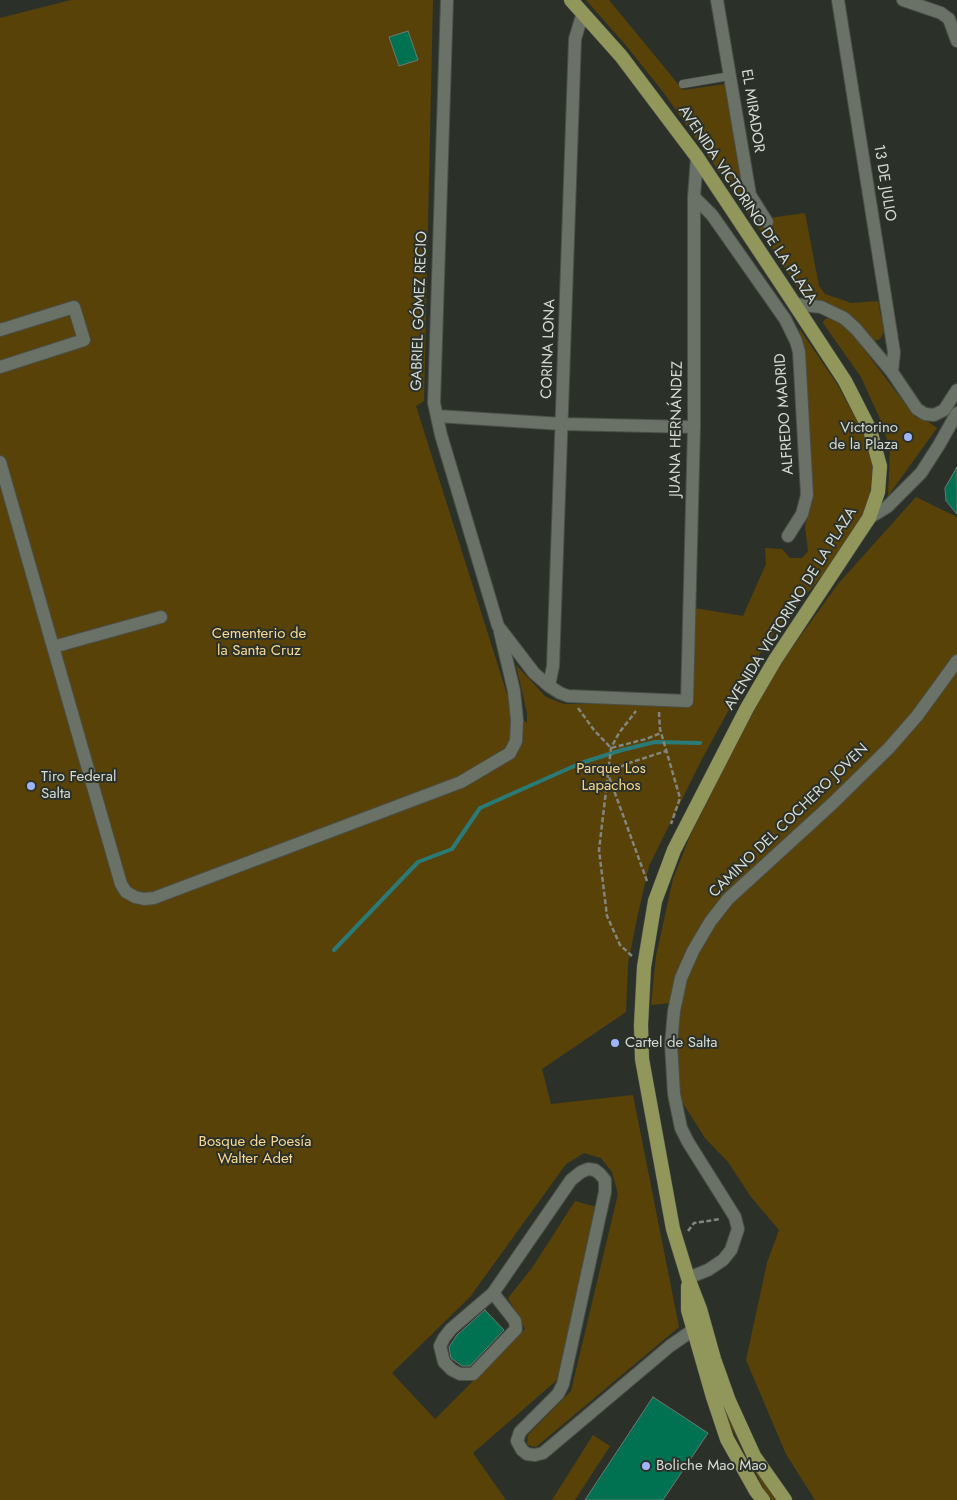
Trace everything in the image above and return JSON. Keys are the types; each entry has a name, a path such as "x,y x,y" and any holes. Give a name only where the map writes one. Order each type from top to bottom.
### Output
{"highway":[{"name":"AVENIDA VICTORINO DE LA PLAZA","path":"571,0 621,56 697,157 795,304 844,381 870,430 880,466 878,492 869,518 765,676 728,743 675,847 655,901 644,967 641,1024 642,1059 673,1229 688,1278"},
{"path":"688,1278 688,1310 727,1439 763,1500"},
{"path":"688,1278 700,1309 714,1359 742,1432 754,1456 785,1500"}],"street":[{"name":"GABRIEL GÓMEZ RECIO","path":"447,0 433,391 436,416 498,626 534,673 549,686 568,696"},
{"name":"EL MIRADOR","path":"717,0 750,195 767,222"},
{"name":"13 DE JULIO","path":"838,0 894,352 892,372"},
{"path":"903,0 941,13 949,20 957,41"},
{"name":"CORINA LONA","path":"549,686 553,666 575,39 584,15"},
{"name":"JUANA HERNÁNDEZ","path":"658,700 687,701 694,427 694,198 697,157"},
{"name":"ALFREDO MADRID","path":"694,198 712,215 785,319 796,341 799,352 807,495 802,514 788,536"},
{"path":"795,304 821,307 844,318 856,329 892,372 914,404 925,414 934,415 944,410 957,390"},
{"path":"0,330 74,307 84,340 0,366"},
{"path":"869,518 887,507 921,473 939,446 957,413"},
{"path":"436,416 562,424 694,427"},
{"path":"0,462 121,884 126,892 135,897 144,899 154,898 460,782 510,753 516,742 517,720 514,691 498,626"},
{"path":"53,647 161,617"},
{"name":"CAMINO DEL COCHERO JOVEN","path":"735,1217 688,1142 676,1111 671,1044 674,1011 682,978 693,951 710,922 728,899 833,803 889,748 917,716 957,661"},
{"path":"568,696 658,700"},
{"path":"493,1293 514,1321 516,1329 473,1374 460,1374 452,1370 444,1362 440,1346 444,1338 451,1329 493,1293 571,1180 588,1169 595,1170 600,1174 605,1180 605,1192 563,1384 558,1394 520,1432 517,1441 522,1450 527,1454 543,1453 670,1346 693,1330"},
{"path":"688,1278 708,1270 723,1260 731,1250 738,1229 735,1217"}],"lane":[{"path":"684,84 730,76"}],"path":[{"path":"568,696 594,730 611,748"},
{"path":"644,699 619,733 611,748 599,850 606,916 620,945 644,967"},
{"path":"658,700 661,733 680,798 666,838 675,847"},
{"path":"611,748 661,733"},
{"path":"608,774 626,764 666,751"},
{"path":"608,774 655,901"},
{"path":"685,1234 694,1224 735,1217"}],"green space":[{"path":"71,0 433,0 424,401 416,406 512,710 527,723 527,713 516,665 546,697 564,704 691,704 694,608 743,616 766,564 765,548 782,549 790,558 802,558 808,551 805,526 813,500 803,351 799,328 837,384 865,435 873,464 870,494 860,524 839,555 784,619 757,658 702,759 649,866 628,964 626,1012 542,1069 551,1104 633,1095 679,1327 536,1447 527,1445 528,1435 571,1391 618,1194 612,1172 601,1158 584,1153 566,1164 470,1297 392,1373 435,1419 525,1329 508,1298 532,1268 575,1201 596,1207 557,1380 473,1453 506,1500 0,1500 0,18"},
{"path":"586,0 609,0 683,90 726,84 762,219 805,213 819,286 825,294 851,303 878,301 884,332 880,339 874,341 869,339 801,293 755,223 664,93"},
{"path":"833,317 853,335 915,417 927,421 937,428 888,496 890,449 880,419 861,377 823,323 825,319"},
{"path":"916,497 957,517 957,1500 815,1500 786,1454 746,1360 767,1263 779,1230 751,1197 728,1162 705,1138 679,1097 672,1003 651,1005 656,956 673,879 690,836 732,751 779,666 838,584"},
{"path":"698,1310 758,1472 776,1500 771,1500 764,1489 731,1427 720,1400"},
{"path":"593,1435 610,1446 575,1500 552,1500"}],"building":[{"path":"408,31 418,60 399,66 389,37"},
{"path":"957,467 957,514 946,501 945,488"},
{"path":"485,1310 504,1330 470,1366 462,1366 451,1358 449,1347 457,1335"},
{"name":"Boliche Mao Mao","path":"653,1397 708,1433 663,1500 585,1500"}],"waterway":[{"path":"334,950 418,862 452,849 480,808 581,763 622,750 655,742 700,743"}],"place":[{"name":"Victorino de la Plaza","path":"908,437"},
{"name":"Tiro Federal Salta","path":"31,786"},
{"name":"Cartel de Salta","path":"615,1043"},
{"name":"Boliche Mao Mao","path":"646,1466"}],"park label":[{"name":"Cementerio de la Santa Cruz","path":"259,642"},
{"name":"Parque Los Lapachos","path":"611,778"},
{"name":"Bosque de Poesía Walter Adet","path":"255,1150"}]}
